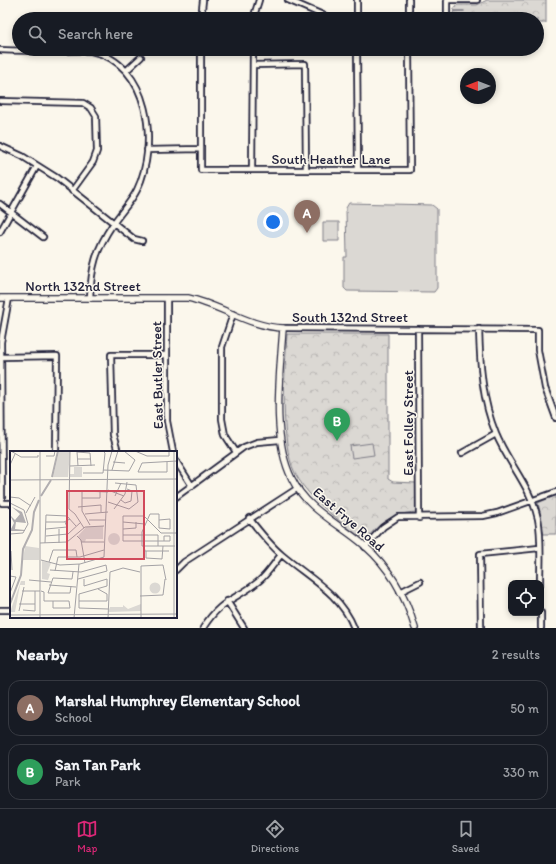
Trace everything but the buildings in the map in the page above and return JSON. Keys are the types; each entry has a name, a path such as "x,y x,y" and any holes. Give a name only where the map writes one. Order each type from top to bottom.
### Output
{"street":[{"path":"202,12 203,0"},
{"path":"255,12 259,0"},
{"path":"288,0 316,12"},
{"path":"357,0 357,12"},
{"path":"409,0 409,12"},
{"path":"445,12 447,0 477,0"},
{"path":"0,50 12,50"},
{"path":"90,298 94,260 114,223 137,190 144,172 147,150 147,122 144,100 138,87 126,71 115,62 102,56"},
{"path":"147,150 201,150 201,56"},
{"path":"252,170 253,56"},
{"path":"357,56 358,170"},
{"name":"South Heather Lane","path":"201,150 201,170 410,170 409,56"},
{"path":"126,71 141,57"},
{"path":"252,65 305,64 306,170"},
{"path":"0,101 83,103 91,108 96,116 97,151 94,162 72,191"},
{"path":"0,146 22,156 37,166 134,239 142,241"},
{"path":"0,232 37,166"},
{"path":"0,204 43,237"},
{"name":"North 132nd Street","path":"0,298 167,298"},
{"path":"9,298 1,342 0,400 2,503 10,503"},
{"name":"South 132nd Street","path":"167,298 196,300 258,324 283,328 538,330 538,350 545,388 556,418"},
{"name":"East Butler Street","path":"167,298 167,421 173,451"},
{"path":"233,314 222,347 222,420 225,435 236,452"},
{"name":"East Frye Road","path":"283,328 280,386 280,440 287,467 298,488 315,508 365,546 386,569 400,592 415,628"},
{"name":"East Folley Street","path":"418,329 419,518"},
{"path":"479,329 480,370 486,400 496,434 533,501 539,520 540,580"},
{"path":"118,451 113,435 111,355 167,355"},
{"path":"1,357 57,356 56,451"},
{"path":"462,453 496,434"},
{"path":"177,496 244,447 256,442 280,440"},
{"path":"177,463 192,486"},
{"path":"177,569 184,562 249,518 298,488"},
{"path":"365,546 383,528 398,517 419,518 483,516 533,501 556,492"},
{"path":"249,518 264,538 281,554 332,593 342,604 354,628"},
{"path":"481,628 480,554 540,548"},
{"path":"203,628 212,613 227,601 260,580 281,554"},
{"path":"400,592 420,582"},
{"path":"227,601 244,628"},
{"path":"540,616 541,628"}],"green space":[{"path":"487,0 546,0 546,23 544,23 544,12 453,12 457,5 477,5"},
{"path":"349,203 432,205 437,209 437,288 434,292 347,291 344,288 344,257 347,257 346,208"},
{"path":"323,222 339,222 339,241 323,241"},
{"path":"287,334 388,334 388,479 393,482 416,483 416,512 393,517 377,527 366,539 352,531 331,514 302,485 295,473 290,459 285,425 284,405"},
{"path":"372,443 374,455 352,458 350,446"},
{"path":"556,495 556,534 543,534 542,520 538,503"}],"waterway":[{"path":"454,11 464,11"}],"place":[{"name":"Marshal Humphrey Elementary School","path":"307,233"},
{"name":"San Tan Park","path":"337,441"}]}
